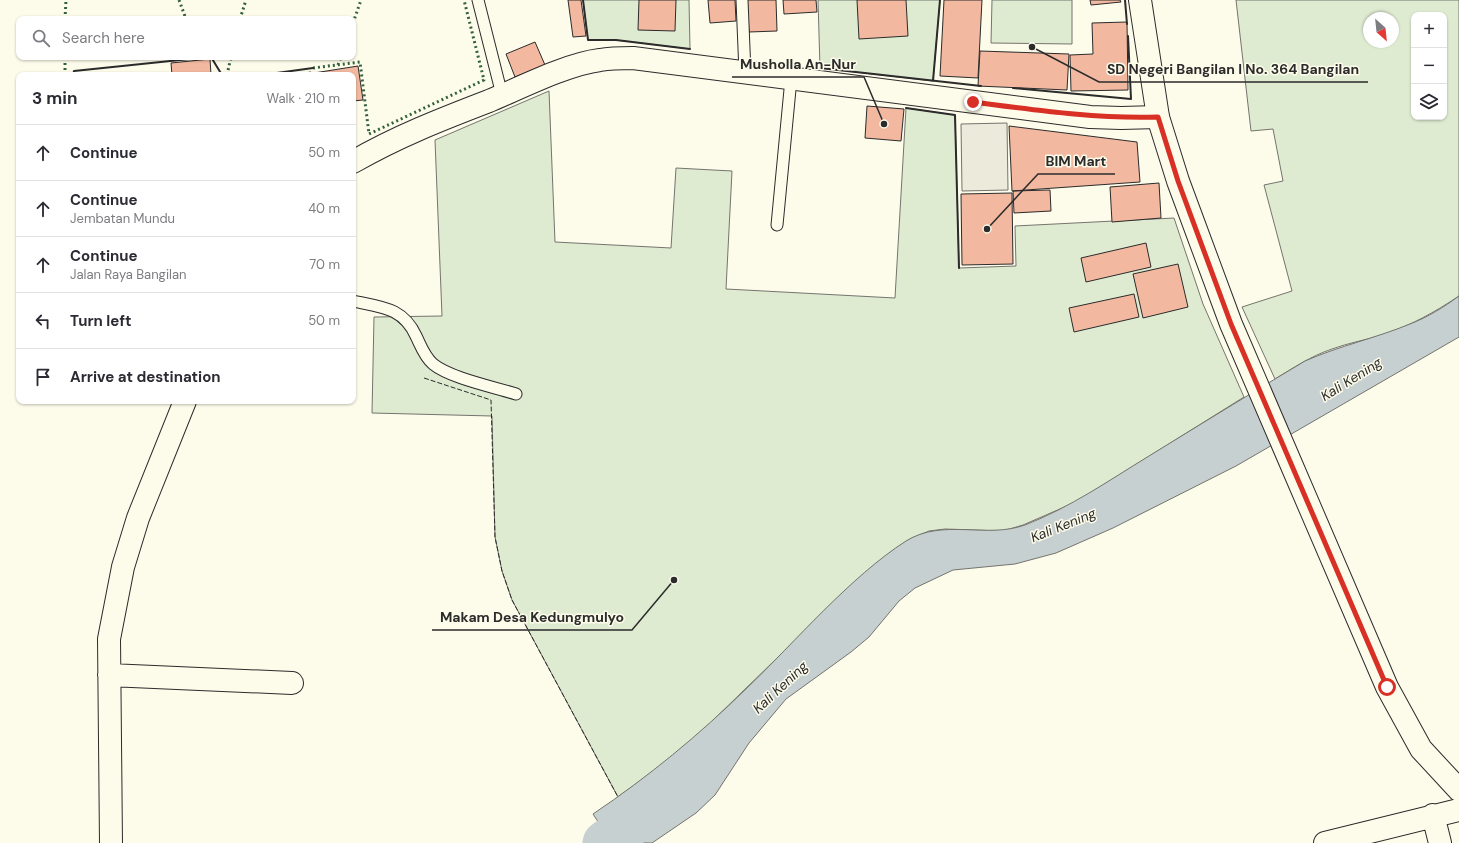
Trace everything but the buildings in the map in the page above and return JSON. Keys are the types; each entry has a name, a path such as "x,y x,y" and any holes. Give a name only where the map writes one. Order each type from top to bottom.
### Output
{"street":[{"path":"1140,0 1158,117 1204,255 1249,366 1387,687 1421,749 1459,790"},
{"path":"356,160 404,135 502,95 578,65 610,59 633,58 1090,117 1158,117"},
{"path":"111,843 109,639 123,567 138,518 184,404"},
{"path":"109,675 292,683"},
{"path":"1325,843 1433,815 1459,810"},
{"path":"1433,815 1440,843"}],"lane":[{"path":"478,0 502,95"},
{"path":"742,0 745,73"},
{"path":"777,225 791,79"},
{"path":"356,302 389,308 401,315 408,321 424,355 441,369 516,394"}],"green space":[{"path":"583,0 689,0 690,49 616,40 588,40"},
{"path":"818,0 940,0 933,81 820,68"},
{"path":"992,0 1072,0 1072,44 991,43"},
{"path":"1236,0 1459,0 1459,296 1412,323 1382,335 1324,352 1302,362 1275,379 1242,307 1292,291 1264,185 1283,181 1273,129 1251,131"},
{"path":"549,91 555,242 671,248 676,168 732,171 726,289 895,298 906,108 955,115 959,268 1016,266 1015,226 1174,218 1203,304 1244,397 1076,502 1023,525 1003,531 945,529 929,531 910,539 892,551 849,588 701,732 659,767 618,797 512,600 502,571 495,537 492,416 372,413 374,317 442,316 435,140"}],"shaded area":[{"path":"1007,123 1008,190 962,191 961,124"}],"water":[{"path":"1459,296 1459,337 1236,466 1113,528 1056,553 1015,564 953,570 915,588 899,601 869,637 851,652 786,699 749,743 715,795 696,813 652,843 612,843 593,814 634,785 692,739 766,670 844,591 885,556 906,541 920,534 935,531 1010,529 1042,518 1089,493 1305,361 1417,321 1436,312"}],"waterway":[{"name":"Kali Kening","path":"605,843 632,823 657,801"}],"hedge":[{"path":"65,16 66,0"},
{"path":"179,0 185,16"},
{"path":"241,16 246,0"},
{"path":"355,16 361,0"},
{"path":"313,68 360,62 369,134 484,80 464,0"},
{"path":"65,60 65,72"},
{"path":"228,72 230,60"},
{"path":"338,65 340,60"}],"fence":[{"path":"424,378 491,400 495,537 502,571 512,600 618,797"}],"wall":[{"path":"583,0 588,40 616,40 690,49"},
{"path":"933,81 940,0"},
{"path":"1125,0 1127,24"},
{"path":"1013,88 1131,99 1128,36"},
{"path":"74,72 180,60"},
{"path":"213,60 220,72"},
{"path":"284,72 313,68"},
{"path":"820,68 981,86"},
{"path":"906,108 955,115 959,268"}],"place":[{"name":"SD Negeri Bangilan I No. 364 Bangilan","path":"1032,47"},
{"name":"Musholla An-Nur","path":"884,124"},
{"name":"BIM Mart","path":"987,229"},
{"name":"Makam Desa Kedungmulyo","path":"674,580"}],"route":[{"path":"973,102 1090,117 1158,117 1178,181 1204,255 1231,324 1387,687"}]}
